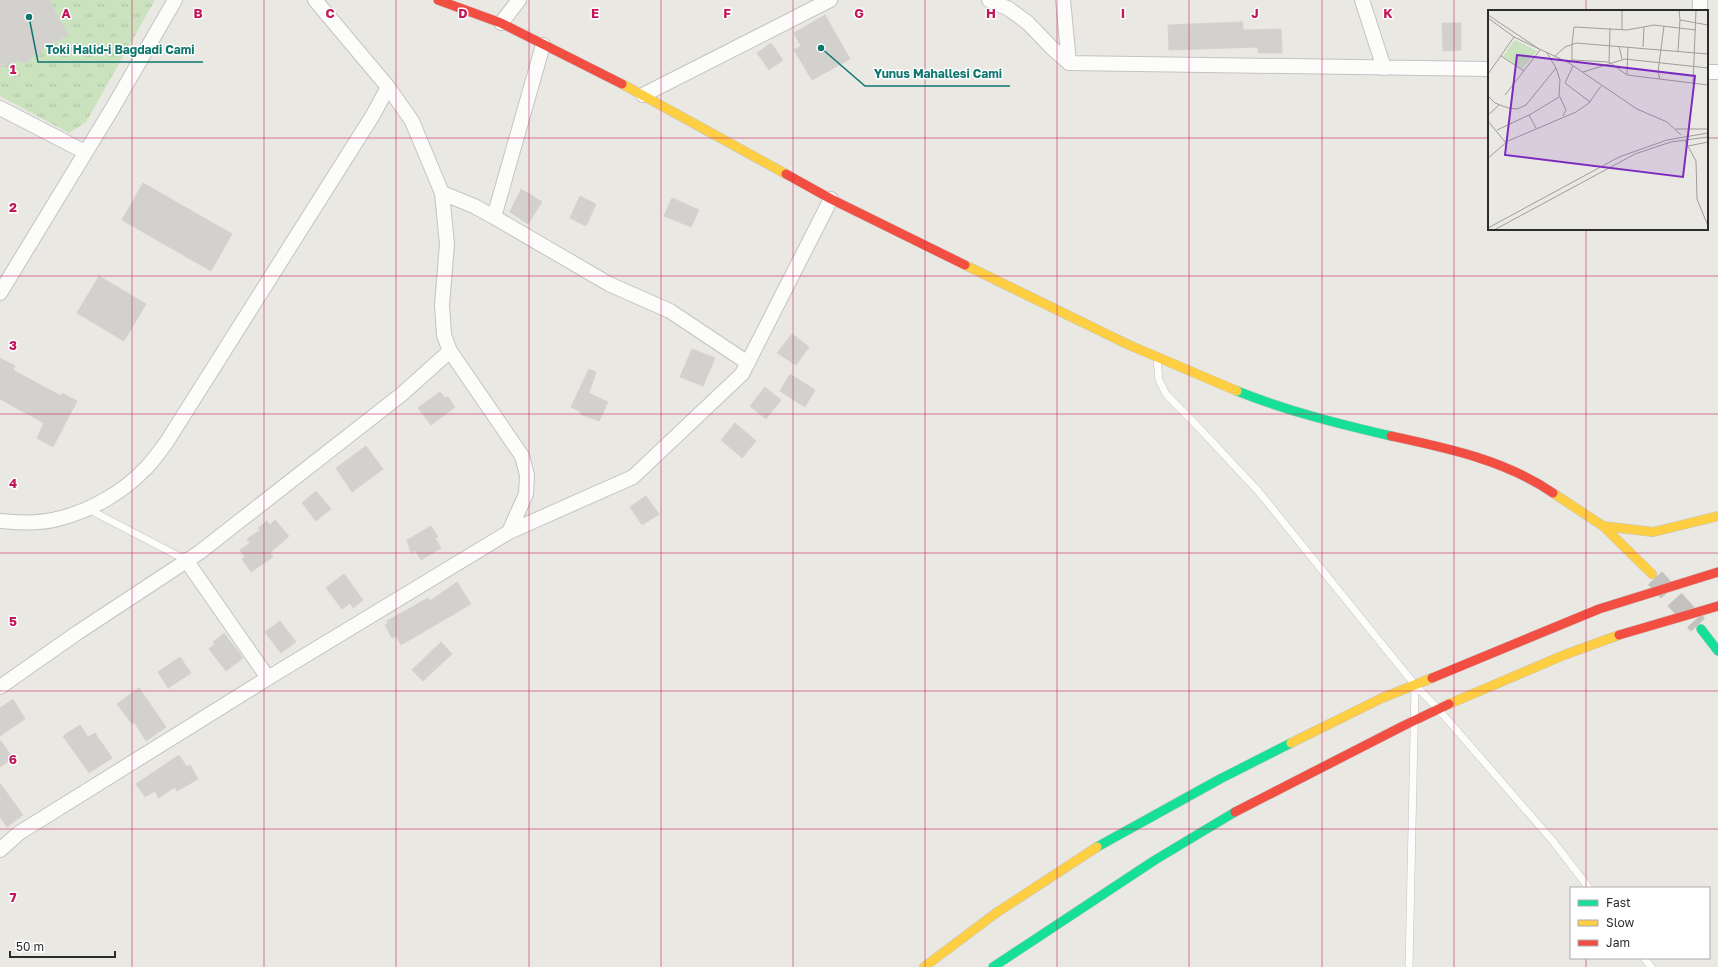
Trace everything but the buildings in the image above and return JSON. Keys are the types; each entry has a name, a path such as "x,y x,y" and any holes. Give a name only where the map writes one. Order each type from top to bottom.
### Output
{"main road":[{"path":"438,0 501,23 643,94 831,199 1157,357 1269,404 1344,425 1458,451 1501,466 1543,486 1603,526 1652,574"},
{"path":"1603,526 1653,532 1718,516"},
{"path":"924,967 996,913 1093,849 1228,776 1382,698 1599,609 1718,572"},
{"path":"993,967 1155,860 1230,815 1414,721 1475,692 1571,653 1612,638 1718,606"},
{"path":"1702,629 1718,651"}],"street":[{"path":"0,293 175,0"},
{"path":"315,0 375,69 412,121 442,193 447,244 442,306 444,335 450,351 522,456 527,475 526,494 509,532"},
{"path":"501,23 519,0"},
{"path":"643,94 830,0"},
{"path":"989,0 1009,9 1028,23 1069,63 1488,69"},
{"path":"1063,0 1069,63"},
{"path":"1362,0 1384,68"},
{"path":"494,217 543,45"},
{"path":"0,521 37,522 60,519 88,508 116,494 145,469 166,443 373,114 388,87"},
{"path":"0,108 85,152"},
{"path":"442,193 474,206 609,284 670,311 748,362"},
{"path":"0,849 19,833 268,678 509,532 633,477 742,374 831,199"},
{"path":"0,687 186,560 200,552 402,394 450,351"},
{"path":"186,560 268,678"}],"lane":[{"path":"1157,357 1157,371 1159,380 1166,394 1229,459 1264,498 1415,685 1439,710 1552,840 1588,887"},
{"path":"88,508 186,560"},
{"path":"1409,967 1415,685"},
{"path":"1645,959 1651,967"}],"green space":[{"path":"0,0 155,0 86,122 69,133 0,96"}],"tunnel":[{"path":"1655,578 1698,625"}],"traffic: fast":[{"path":"1237,391 1275,405 1352,427 1391,436"},
{"path":"1701,629 1718,651"},
{"path":"1097,847 1220,779 1291,743"},
{"path":"993,967 1155,860 1235,812"}],"traffic: slow":[{"path":"622,84 786,174"},
{"path":"965,265 1129,345 1237,391"},
{"path":"1553,493 1603,526 1652,574"},
{"path":"1603,526 1653,532 1718,516"},
{"path":"1449,704 1564,655 1619,635"},
{"path":"1291,743 1382,698 1432,678"},
{"path":"924,967 996,913 1097,847"}],"traffic: jam":[{"path":"438,0 501,23 622,84"},
{"path":"786,174 831,199 965,265"},
{"path":"1391,436 1433,445 1495,464 1515,472 1553,493"},
{"path":"1432,678 1599,609 1718,572"},
{"path":"1619,635 1718,606"},
{"path":"1235,812 1449,704"}],"place":[{"name":"Toki Halid-i Bağdadi Cami","path":"29,17"},
{"name":"Yunus Mahallesi Cami","path":"821,48"}]}
